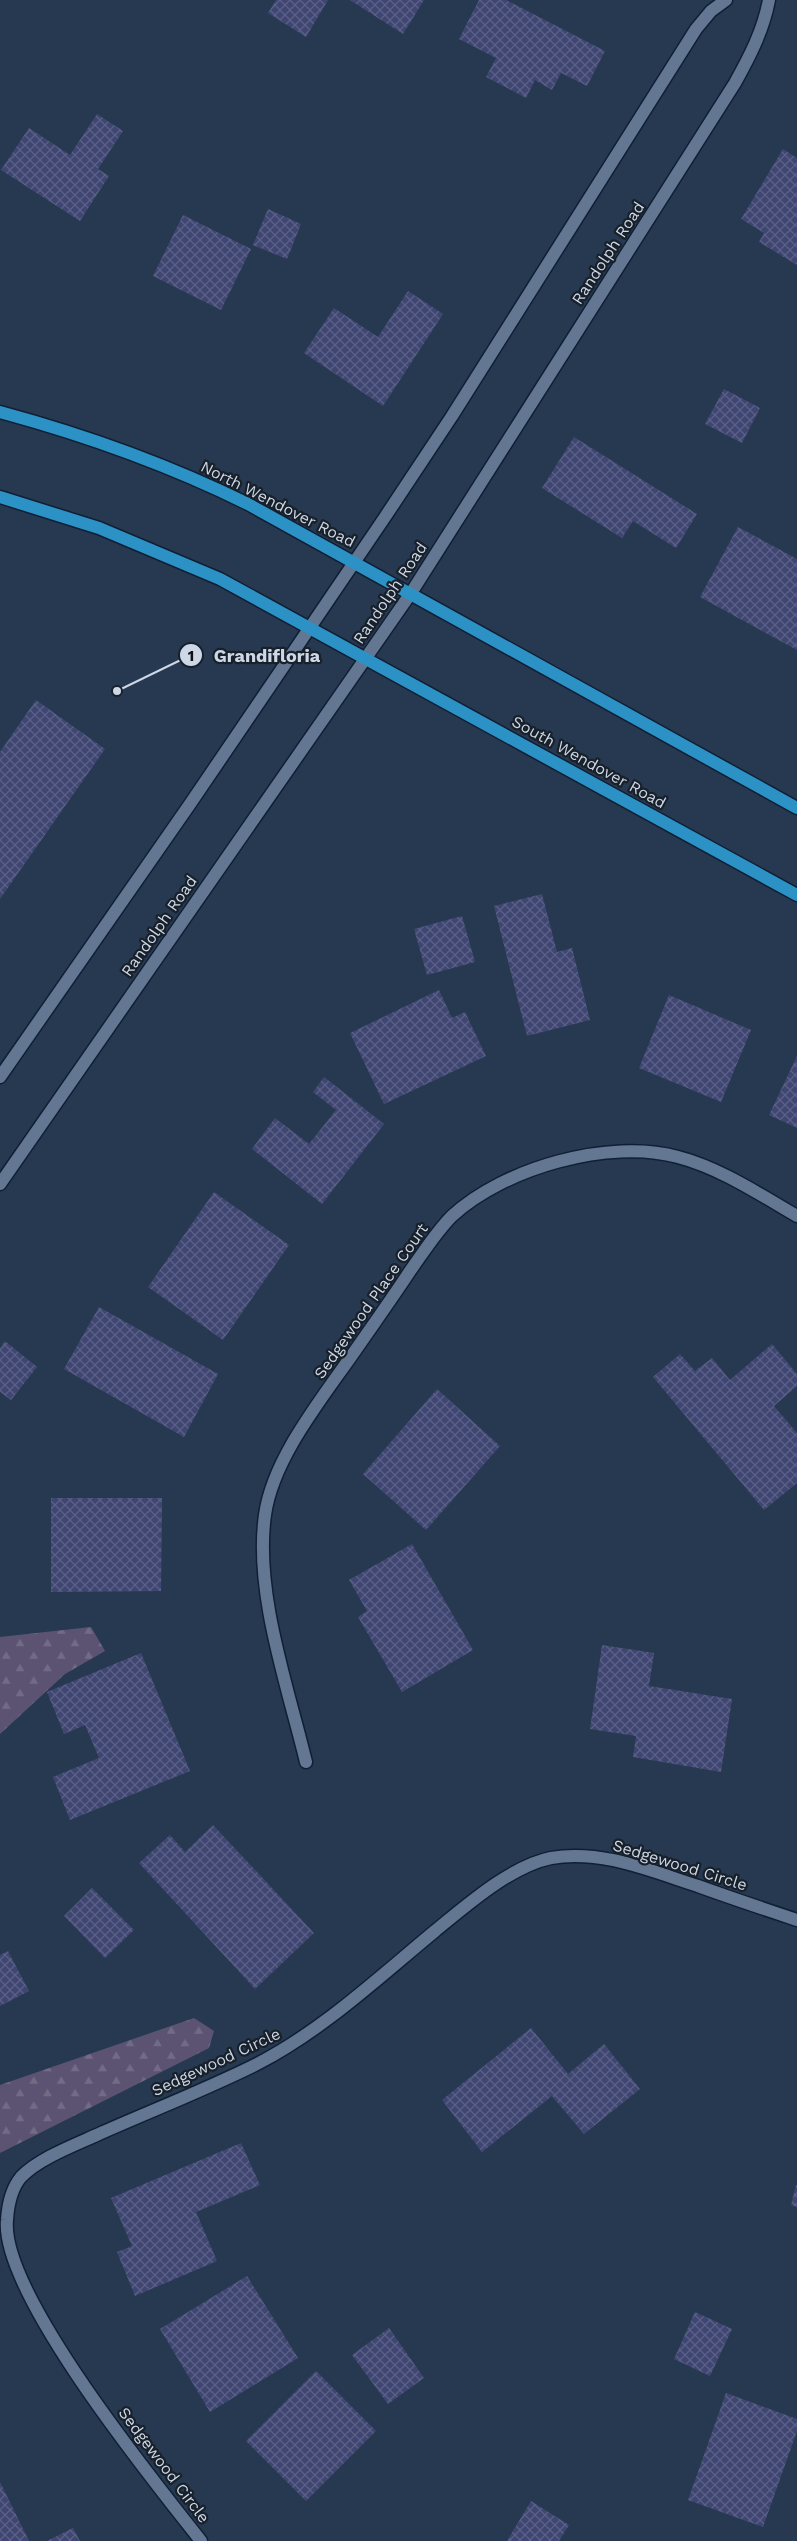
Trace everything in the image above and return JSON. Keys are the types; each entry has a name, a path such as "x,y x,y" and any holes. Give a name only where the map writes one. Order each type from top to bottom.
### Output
{"main road":[{"path":"0,1077 190,804 452,416 696,29 711,11 726,0"},
{"name":"Randolph Road","path":"0,1184 411,593 735,83 754,50 769,0"},
{"name":"North Wendover Road","path":"0,412 89,438 216,488 355,562 797,808"},
{"path":"0,497 99,528 220,579 365,658"},
{"name":"South Wendover Road","path":"365,658 797,895"},
{"name":"Sedgewood Place Court","path":"306,1762 264,1583 265,1514 276,1479 308,1419 425,1249 451,1217 479,1196 530,1170 592,1153 652,1152 678,1157 712,1170 797,1216"},
{"name":"Sedgewood Circle","path":"201,2541 155,2483 108,2418 34,2308 8,2247 4,2209 20,2179 30,2169 71,2147 257,2064 307,2036 464,1908 512,1874 547,1859 570,1856 600,1857 642,1868 797,1920"}],"green space":[{"path":"91,1627 105,1651 65,1674 0,1734 0,1637"},
{"path":"194,2018 214,2031 209,2048 0,2153 0,2085"}],"building":[{"path":"276,0 328,0 306,37 268,13"},
{"path":"350,0 424,0 403,34"},
{"path":"479,0 506,0 605,51 587,86 561,73 552,90 535,80 526,98 486,77 496,58 459,39"},
{"path":"97,114 123,131 98,169 109,176 80,221 1,170 29,128 70,155"},
{"path":"783,149 797,158 797,265 759,242 764,233 741,219"},
{"path":"268,209 301,224 287,259 253,245"},
{"path":"183,215 251,249 221,310 153,276"},
{"path":"408,291 443,314 383,406 304,353 334,308 378,337"},
{"path":"724,389 760,408 742,443 705,424"},
{"path":"574,437 697,514 676,548 633,521 622,538 542,488"},
{"path":"738,527 797,559 797,650 700,597"},
{"path":"36,700 105,749 0,899 0,752"},
{"path":"542,894 557,952 572,948 590,1020 527,1036 494,906"},
{"path":"462,916 475,962 427,975 414,929"},
{"path":"439,990 452,1018 465,1012 486,1056 384,1104 350,1033"},
{"path":"669,995 751,1030 721,1102 639,1068"},
{"path":"797,1056 797,1128 769,1115"},
{"path":"324,1077 384,1124 322,1204 252,1149 275,1118 309,1144 336,1110 313,1092"},
{"path":"214,1192 289,1245 223,1340 148,1287"},
{"path":"99,1307 218,1374 184,1437 64,1369"},
{"path":"5,1341 37,1367 11,1400 0,1392 0,1348"},
{"path":"772,1344 797,1374 797,1386 774,1406 797,1433 797,1483 764,1510 653,1377 680,1354 695,1371 712,1358 730,1380"},
{"path":"437,1389 500,1446 426,1530 363,1474"},
{"path":"51,1498 162,1498 161,1591 51,1592"},
{"path":"412,1544 473,1650 402,1692 358,1617 367,1611 349,1580"},
{"path":"602,1645 654,1653 649,1686 732,1699 721,1772 633,1757 636,1736 590,1729"},
{"path":"141,1653 190,1771 70,1820 53,1777 99,1758 85,1725 64,1734 47,1692"},
{"path":"213,1825 314,1933 255,1989 139,1863 170,1835 185,1852"},
{"path":"92,1888 134,1930 105,1958 64,1916"},
{"path":"8,1951 29,1991 0,2006 0,1955"},
{"path":"531,2028 568,2074 604,2044 640,2089 584,2134 552,2096 482,2152 442,2100"},
{"path":"241,2143 260,2185 196,2212 217,2261 135,2296 117,2252 132,2246 111,2198"},
{"path":"797,2185 797,2207 791,2205"},
{"path":"247,2276 298,2358 210,2412 160,2329"},
{"path":"695,2312 732,2329 710,2376 674,2359"},
{"path":"389,2328 424,2378 388,2404 352,2355"},
{"path":"316,2371 376,2431 306,2501 246,2441"},
{"path":"726,2393 797,2419 797,2431 763,2527 688,2500"},
{"path":"0,2482 29,2541 0,2541"},
{"path":"531,2501 569,2525 559,2541 507,2541"},
{"path":"73,2528 80,2541 47,2541"}],"place":[{"name":"Grandifloria","path":"117,691"}]}
